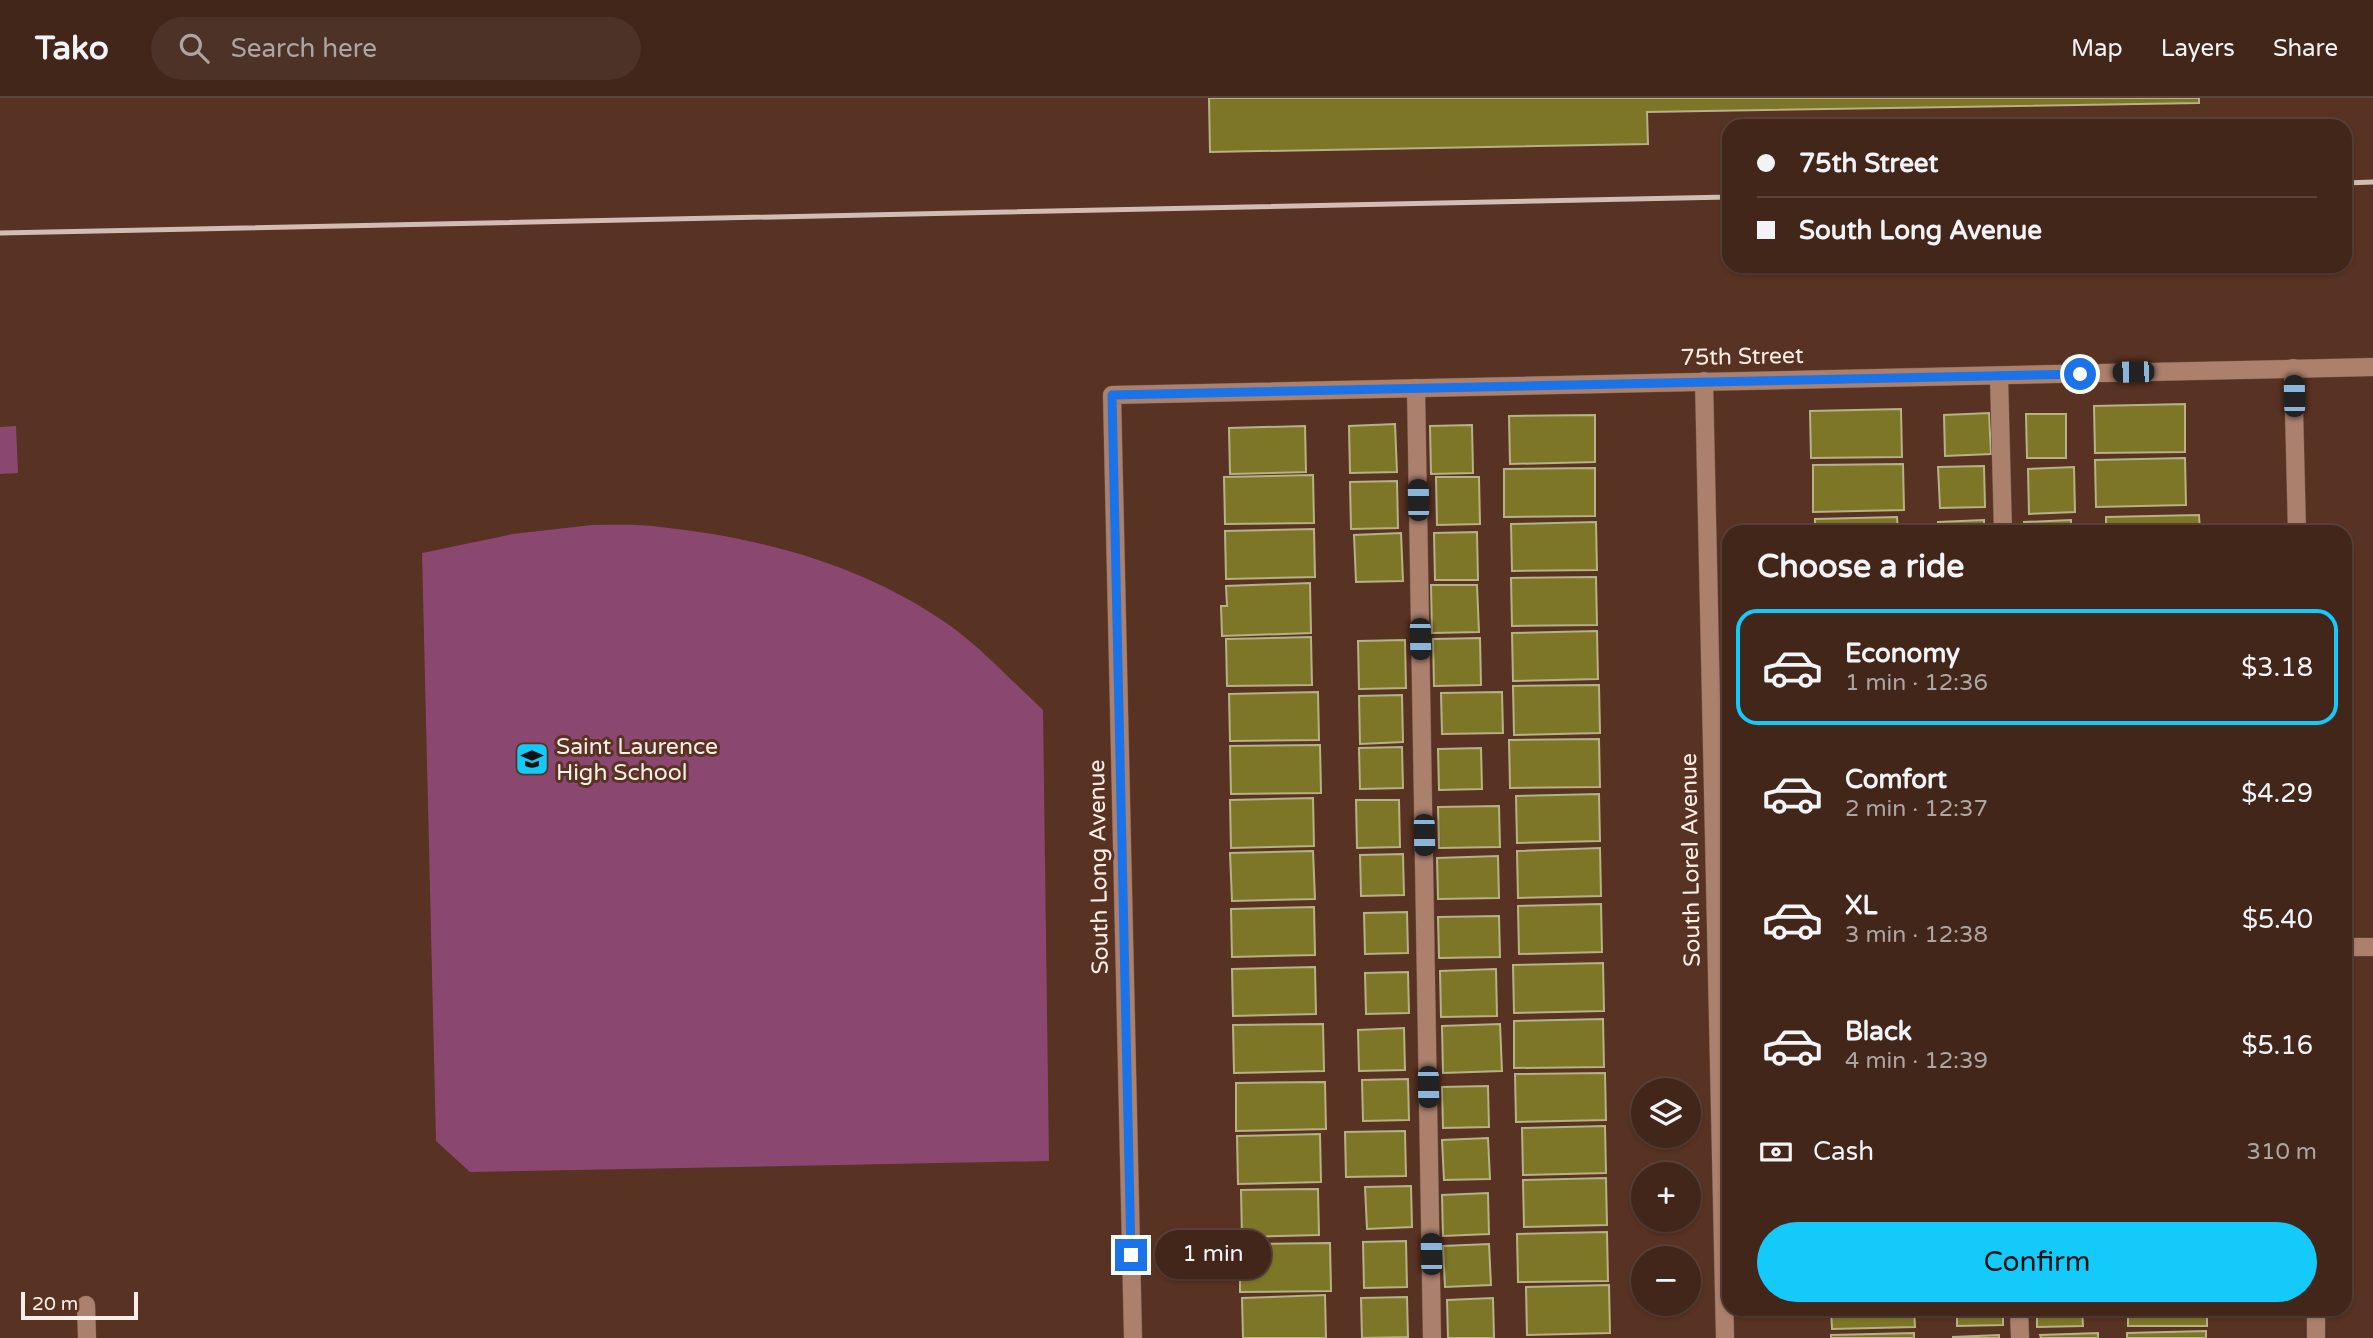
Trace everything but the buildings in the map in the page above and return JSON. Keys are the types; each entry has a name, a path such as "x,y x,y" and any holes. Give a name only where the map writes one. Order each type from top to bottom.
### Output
{"street":[{"name":"75th Street","path":"1112,395 2373,367"},
{"path":"2293,368 2297,525"},
{"path":"1999,376 2003,525"},
{"name":"South Lorel Avenue","path":"1704,382 1722,1242"},
{"path":"1416,388 1432,1338"},
{"name":"South Long Avenue","path":"1112,395 1133,1338"},
{"path":"2352,947 2373,947"},
{"path":"86,1306 87,1338"},
{"name":"South Lorel Avenue","path":"1724,1316 1724,1338"},
{"path":"2019,1316 2020,1338"},
{"path":"2316,1316 2316,1338"}],"shaded area":[{"path":"16,426 18,473 0,474 0,427"},
{"path":"592,525 653,526 700,532 776,547 850,571 885,587 952,627 987,656 1043,710 1049,1161 470,1172 436,1141 422,553 513,534"}],"railway":[{"path":"2352,183 2373,182"},
{"path":"0,233 1722,197"}],"place":[{"name":"Saint Laurence High School","path":"532,759"}],"route":[{"path":"1131,1255 1112,395 2080,374"}]}
